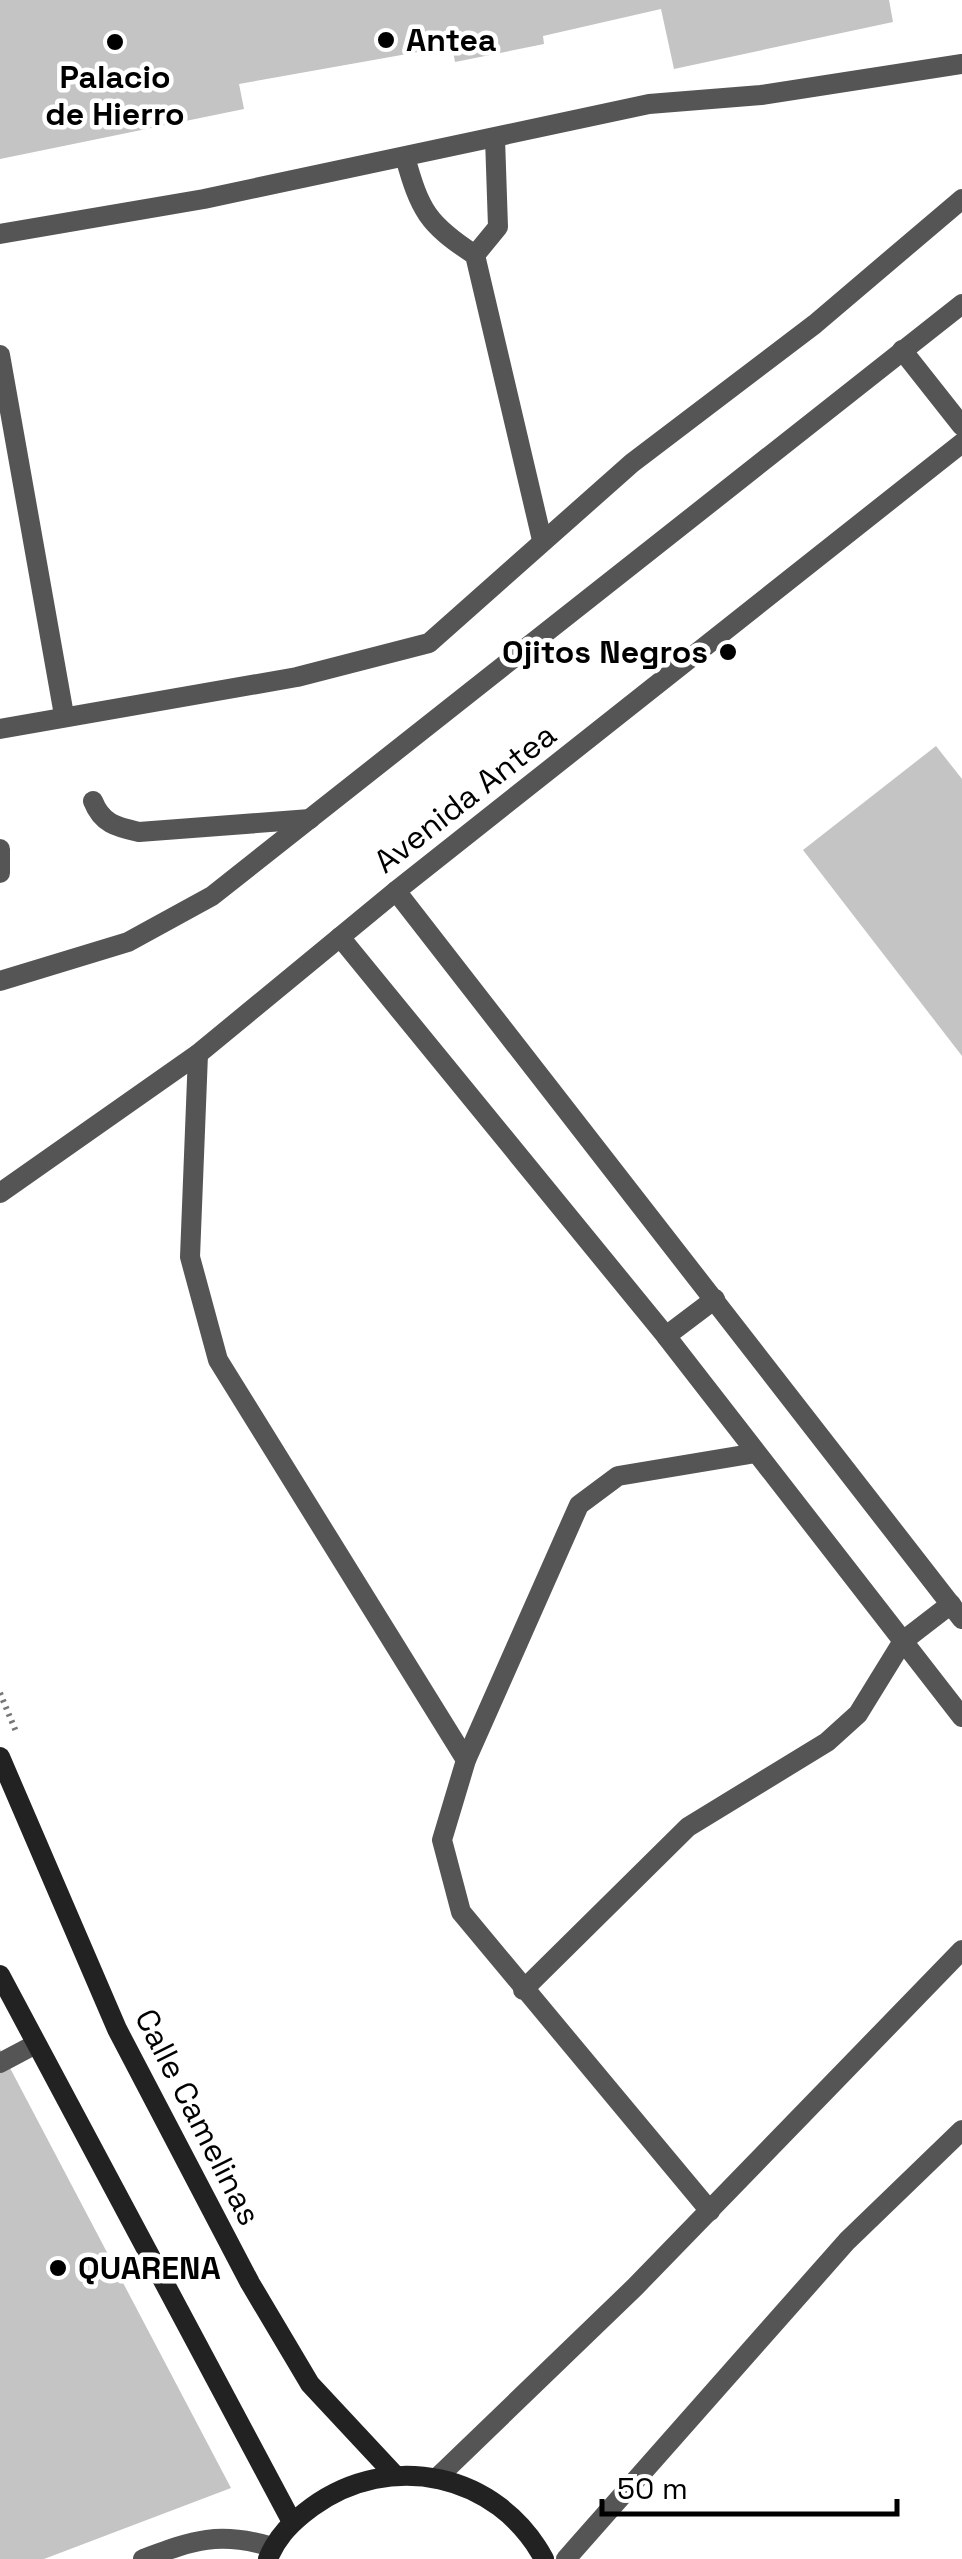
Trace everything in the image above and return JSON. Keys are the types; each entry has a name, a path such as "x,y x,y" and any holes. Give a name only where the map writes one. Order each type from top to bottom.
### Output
{"main road":[{"name":"Calle Camelinas","path":"0,1757 117,2029 250,2282 310,2384 393,2473"},
{"path":"0,1975 292,2522"},
{"path":"270,2553 292,2522 338,2488 393,2473 439,2476 490,2498 532,2537 544,2559"}],"street":[{"path":"0,234 204,199 649,104 761,95 962,64"},
{"path":"475,255 498,227 495,138"},
{"path":"405,157 419,206 446,237 475,255 542,540"},
{"path":"0,730 297,678 430,643 632,463 815,324 962,199"},
{"path":"0,981 128,942 212,896 962,304"},
{"path":"902,350 962,426"},
{"path":"0,355 64,716"},
{"name":"Avenida Antea","path":"0,1192 198,1054 396,891 962,443"},
{"path":"93,801 99,816 116,827 140,832 310,819"},
{"path":"0,849 0,873"},
{"path":"396,891 956,1611 902,1642 858,1714 827,1742 688,1827 522,1990"},
{"path":"340,937 666,1336 962,1717"},
{"path":"198,1054 190,1256 218,1360 466,1760"},
{"path":"666,1336 715,1299"},
{"path":"710,2211 460,1912 442,1840 466,1760 579,1505 618,1476 756,1453"},
{"path":"439,2476 710,2211 962,1950"},
{"path":"0,2063 34,2045"},
{"path":"566,2559 847,2241 962,2130"},
{"path":"143,2559 197,2538 237,2537 270,2553"}],"building":[{"path":"0,0 889,0 893,22 674,69 661,9 543,36 544,44 455,62 452,46 239,84 244,109 0,159"},
{"path":"936,746 962,779 962,1056 803,850"},
{"name":"QUARENA","path":"0,2049 231,2488 44,2559 0,2559"}],"place":[{"name":"Antea","path":"386,40"},
{"name":"Palacio de Hierro","path":"115,42"},
{"name":"Ojitos Negros","path":"728,652"},
{"name":"QUARENA","path":"58,2268"}]}
